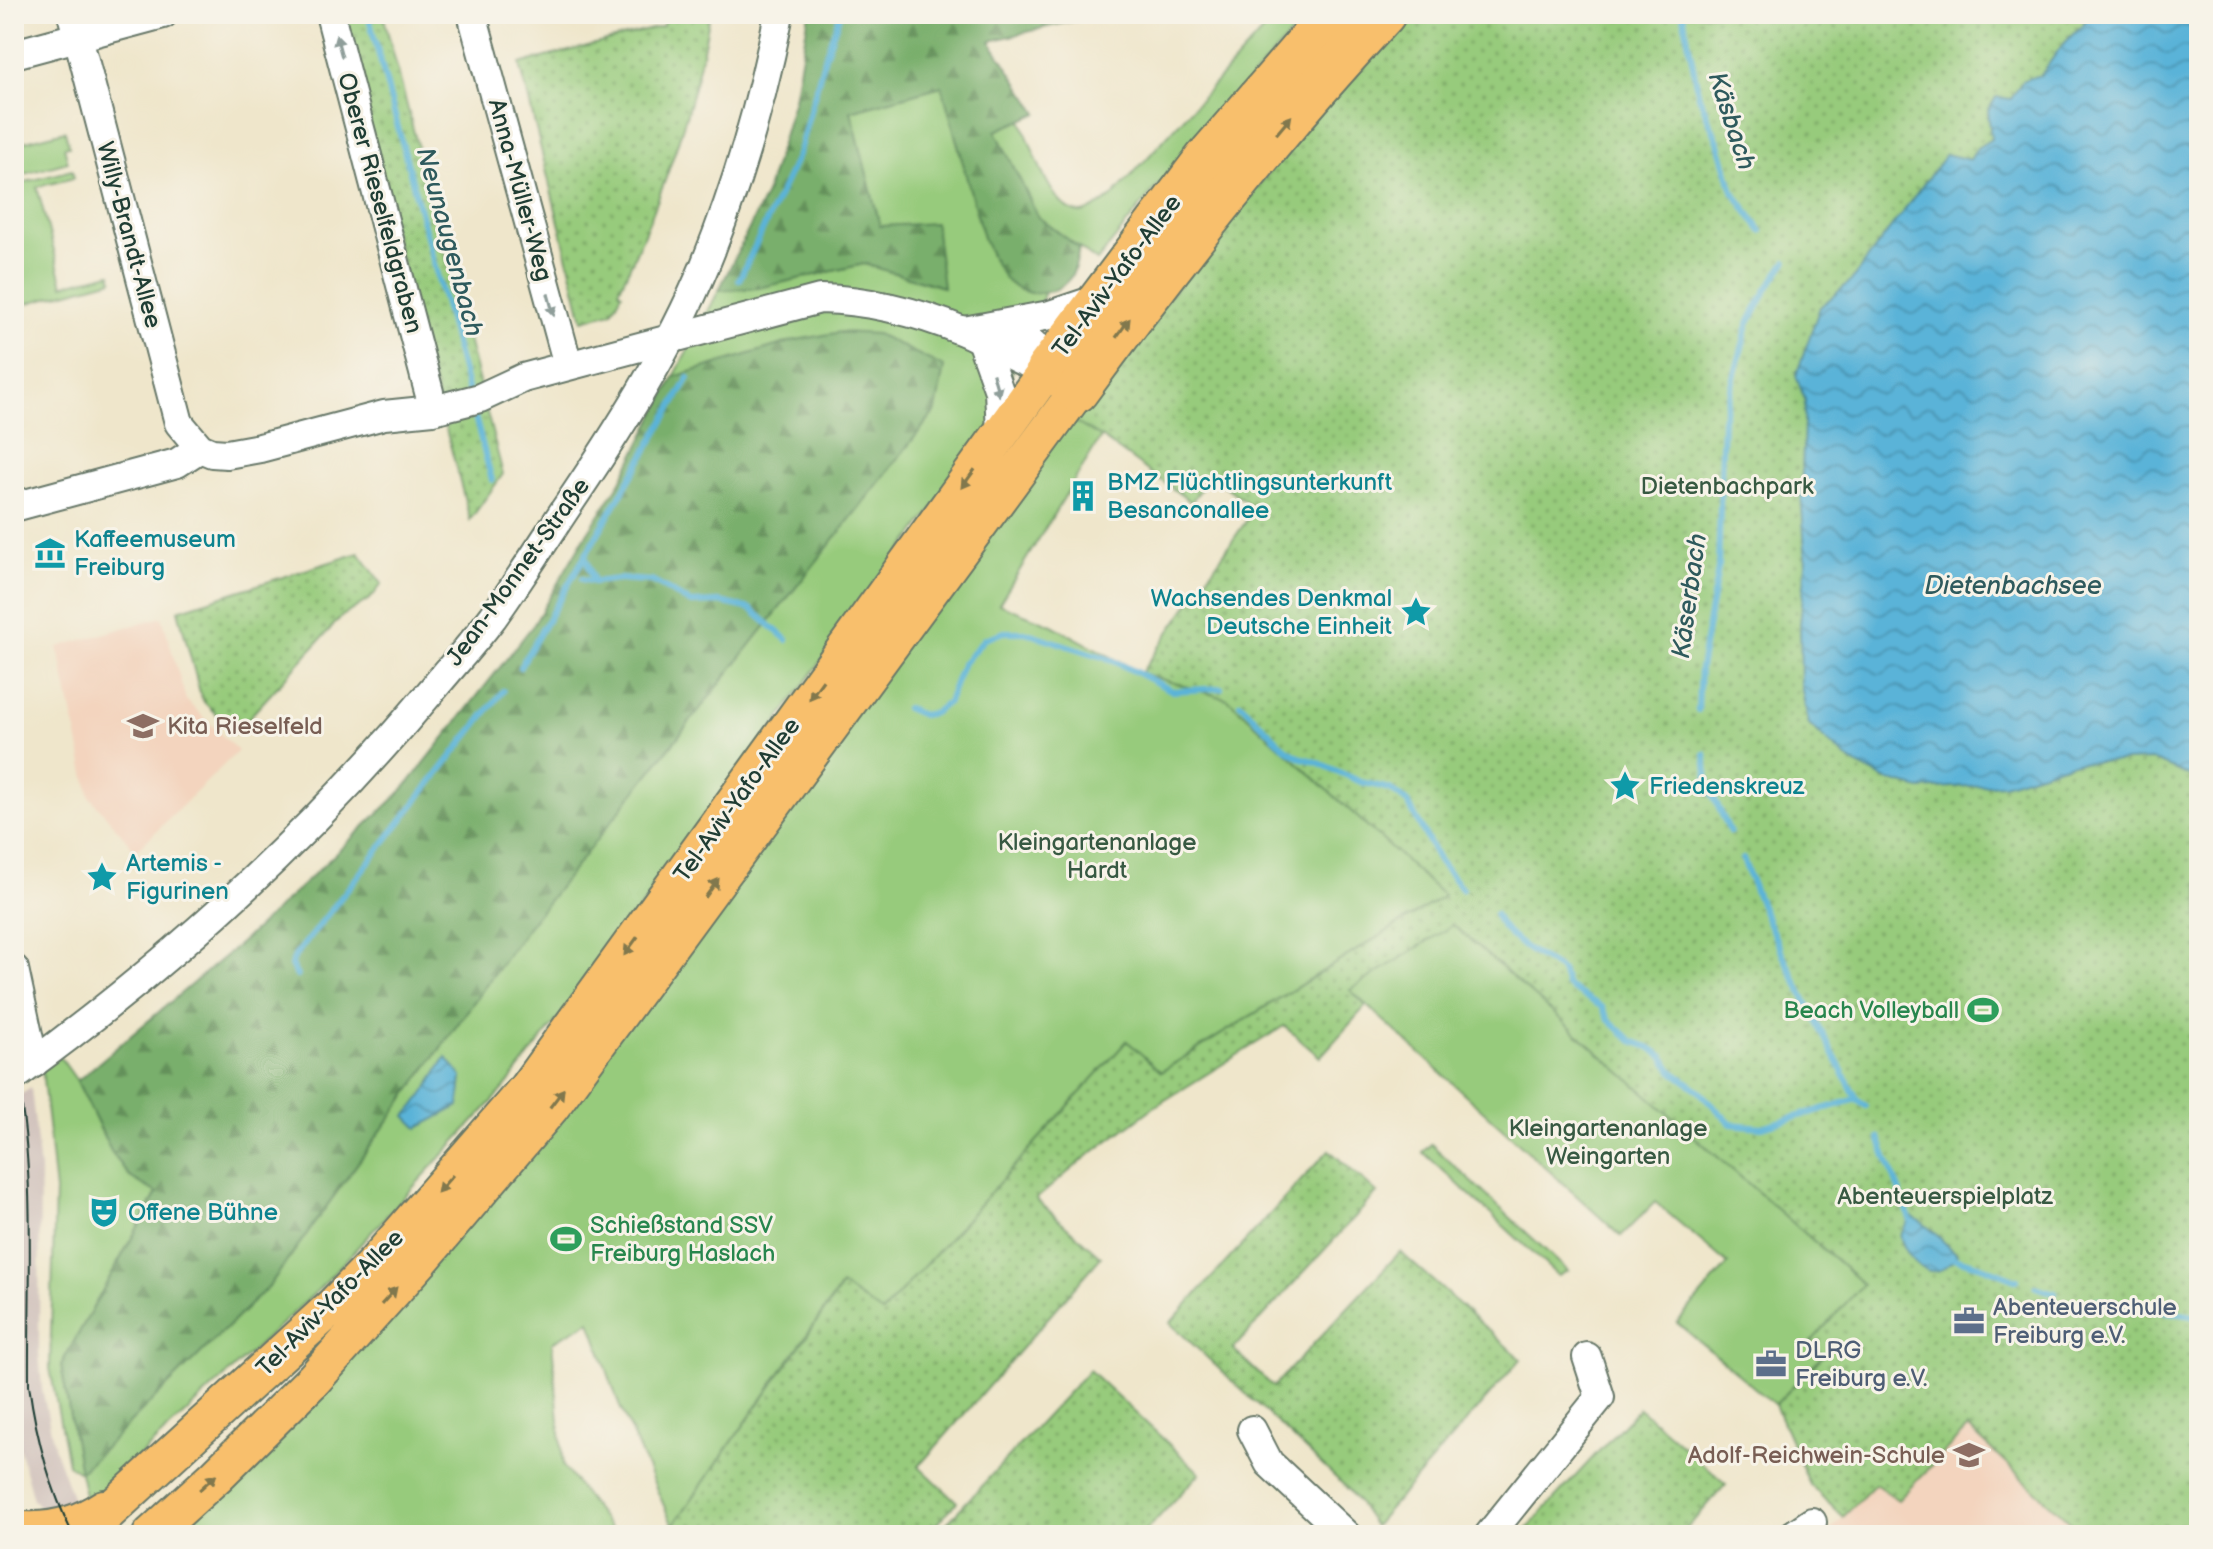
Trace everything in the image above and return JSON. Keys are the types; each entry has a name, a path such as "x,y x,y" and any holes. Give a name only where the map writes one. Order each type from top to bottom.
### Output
{"highway":[{"name":"Tel-Aviv-Yafo-Allee","path":"1062,381 1098,299 1206,159 1332,14"},
{"name":"Tel-Aviv-Yafo-Allee","path":"1062,381 1214,209 1311,92 1384,14"}],"main road":[{"name":"Tel-Aviv-Yafo-Allee","path":"14,1529 32,1531 85,1527 129,1493 334,1305 375,1263 527,1088 1001,432 1062,381"},
{"name":"Tel-Aviv-Yafo-Allee","path":"151,1535 314,1379 420,1261 551,1107 1062,381"}],"street":[{"path":"14,54 75,25 163,14"},
{"name":"Oberer Rieselfeldgraben","path":"330,14 457,393"},
{"name":"Anna-Müller-Weg","path":"472,14 568,365"},
{"name":"Jean-Monnet-Straße","path":"24,1070 125,992 213,918 317,819 407,720 492,618 622,421 669,339 703,269 754,128 779,14"},
{"name":"Willy-Brandt-Allee","path":"75,25 172,401 179,423 200,448"},
{"path":"14,507 177,463 200,448 227,454 249,450 820,299 877,304 1033,344 1062,381"},
{"path":"982,332 1098,299"},
{"path":"982,332 999,391 1001,432"},
{"path":"14,969 24,1070"},
{"path":"1489,1535 1600,1397 1587,1357"},
{"path":"1252,1430 1269,1463 1346,1535"}],"shaded area":[{"name":"Kita Rieselfeld","path":"162,617 186,700 238,751 136,851 90,797 58,647"},
{"path":"31,1088 40,1170 39,1351 42,1389 55,1450 86,1535 50,1520 33,1499 14,1430 14,1099"},
{"name":"Adolf-Reichwein-Schule","path":"1967,1427 2084,1535 1826,1535 1876,1484 1899,1500"}],"green space":[{"path":"336,14 383,14 503,474 470,520"},
{"path":"665,14 710,14 695,85 662,189 619,290 622,293 612,312 583,320 520,64 663,26"},
{"path":"809,14 1102,14 990,41 1038,113 996,131 1038,217 1079,248 1074,272 1064,284 1048,292 1031,293 1015,287 1000,272 983,238 942,86 851,111 880,226 935,223 943,287 864,264 758,288 719,290 766,194 794,99"},
{"path":"1278,14 1309,14 1179,159 1097,261 1038,217 995,130 1021,120 1052,191 1071,211 1089,211 1111,198"},
{"name":"Dietenbachpark","path":"1409,14 2199,14 2199,1535 2084,1535 1968,1428 1898,1500 1875,1484 1843,1517 1810,1485 1775,1405 1823,1356 1811,1342 1863,1284 1453,925 1350,990 1366,1006 1320,1057 1284,1026 1154,1107 1036,1199 1101,1257 919,1466 957,1502 926,1535 647,1535 673,1526 842,1286 882,1313 1127,1041 1161,1072 1444,896 1228,699 1141,673 1255,508 1211,476 1191,502 1101,437 1071,420 1323,105"},
{"path":"942,85 983,238 993,258 1034,293 1045,292 987,435 586,982 503,1090 319,1289 87,1505 80,1473 68,1464 50,1368 55,1191 42,1069 60,1057 77,1081 111,1151 130,1177 157,1193 61,1365 80,1472 269,1286 527,928 936,410 796,340 674,377 719,290 758,288 864,264 942,287 880,227 850,111"},
{"path":"65,131 69,146 64,147 68,162 14,177 14,144"},
{"path":"72,170 74,178 37,187 63,285 111,273 113,280 14,307 14,185"},
{"path":"841,332 877,334 944,367 936,410 527,928 269,1286 80,1472 61,1365 157,1193 130,1177 111,1151 77,1081 244,940 403,790 534,624 621,481 674,377 796,340"},
{"name":"Kleingartenanlage Hardt","path":"1071,420 1101,437 999,604 1052,625 1141,673 1228,699 1444,896 1160,1072 1127,1041 881,1314 841,1286 673,1526 620,1407 590,1321 552,1342 563,1466 615,1535 165,1535 244,1460"},
{"path":"359,553 382,584 371,598 341,617 235,733 202,700 178,610"},
{"name":"Kleingartenanlage Weingarten","path":"1453,925 1864,1285 1811,1342 1823,1355 1775,1405 1677,1323 1728,1264 1655,1202 1621,1236 1350,990"},
{"path":"1431,1144 1568,1271 1558,1276 1423,1152"},
{"path":"1329,1150 1377,1193 1233,1349 1273,1387 1400,1252 1521,1359 1374,1526 1350,1491 1170,1323"},
{"path":"1089,1370 1200,1473 1142,1535 957,1535 946,1524"},
{"path":"1639,1408 1726,1484 1681,1535 1521,1535"}],"water":[{"name":"Dietenbachsee","path":"2092,14 2199,14 2199,780 2152,760 2072,763 2004,784 1920,789 1887,780 1851,762 1809,725 1801,686 1800,624 1806,564 1801,494 1805,400 1796,376 1820,307 1851,281 1946,154 1970,160 1977,148 1991,139 1988,111 1996,97 2011,99 2023,80 2041,75 2060,48"},
{"path":"446,1057 462,1077 459,1106 418,1128 406,1116"},
{"path":"1911,1216 1957,1254 1940,1270 1924,1269 1916,1264 1904,1247 1900,1236"}],"waterway":[{"name":"Neunaugenbach","path":"368,14 468,392"},
{"path":"739,280 798,155 840,14"},
{"name":"Käsbach","path":"1683,14 1699,96 1719,144 1733,191 1761,231"},
{"name":"Käserbach","path":"1698,710 1700,668 1718,569 1723,419 1748,325 1786,262"},
{"path":"520,667 689,378"},
{"name":"Neunaugenbach","path":"472,406 492,480"},
{"path":"585,556 594,582"},
{"name":"Neunaugenbach","path":"582,579 594,582 618,579 652,581 691,603 720,602 751,609 787,640"},
{"name":"Neunaugenbach","path":"906,708 922,715 934,713 948,702 962,665 984,639 1004,632 1025,632 1112,660 1173,691 1221,688"},
{"path":"297,976 291,965 295,956 503,691"},
{"name":"Neunaugenbach","path":"1240,703 1286,749 1299,757 1361,782 1390,789 1408,803 1439,861 1462,889"},
{"name":"Käserbach","path":"1705,754 1708,785 1730,832"},
{"name":"Käserbach","path":"1743,859 1781,951 1857,1099"},
{"name":"Neunaugenbach","path":"1495,914 1515,940 1562,971 1567,986 1602,1007 1608,1019 1632,1041 1664,1057 1672,1071 1697,1089 1731,1124 1762,1127 1857,1099 1866,1106"},
{"name":"Neunaugenbach","path":"1879,1138 1912,1224"},
{"name":"Neunaugenbach","path":"1949,1257 2017,1280"},
{"name":"Neunaugenbach","path":"2036,1287 2055,1293"},
{"name":"Neunaugenbach","path":"2096,1300 2199,1317"}],"tram line":[{"path":"14,1062 29,1182 29,1385 45,1462 73,1535"}],"place":[{"name":"BMZ Flüchtlingsunterkunft Besanconallee","path":"1083,496"},
{"name":"Kaffeemuseum Freiburg","path":"50,553"},
{"name":"Wachsendes Denkmal Deutsche Einheit","path":"1416,612"},
{"name":"Kita Rieselfeld","path":"143,726"},
{"name":"Friedenskreuz","path":"1625,786"},
{"name":"Artemis - Figurinen","path":"102,877"},
{"name":"Beach Volleyball","path":"1983,1010"},
{"name":"Offene Bühne","path":"104,1212"},
{"name":"Schießstand SSV Freiburg Haslach","path":"566,1239"},
{"name":"Abenteuerschule Freiburg e.V.","path":"1969,1321"},
{"name":"DLRG Freiburg e.V.","path":"1771,1364"},
{"name":"Adolf-Reichwein-Schule","path":"1969,1455"}],"park label":[{"name":"Abenteuerspielplatz","path":"1945,1196"}]}
